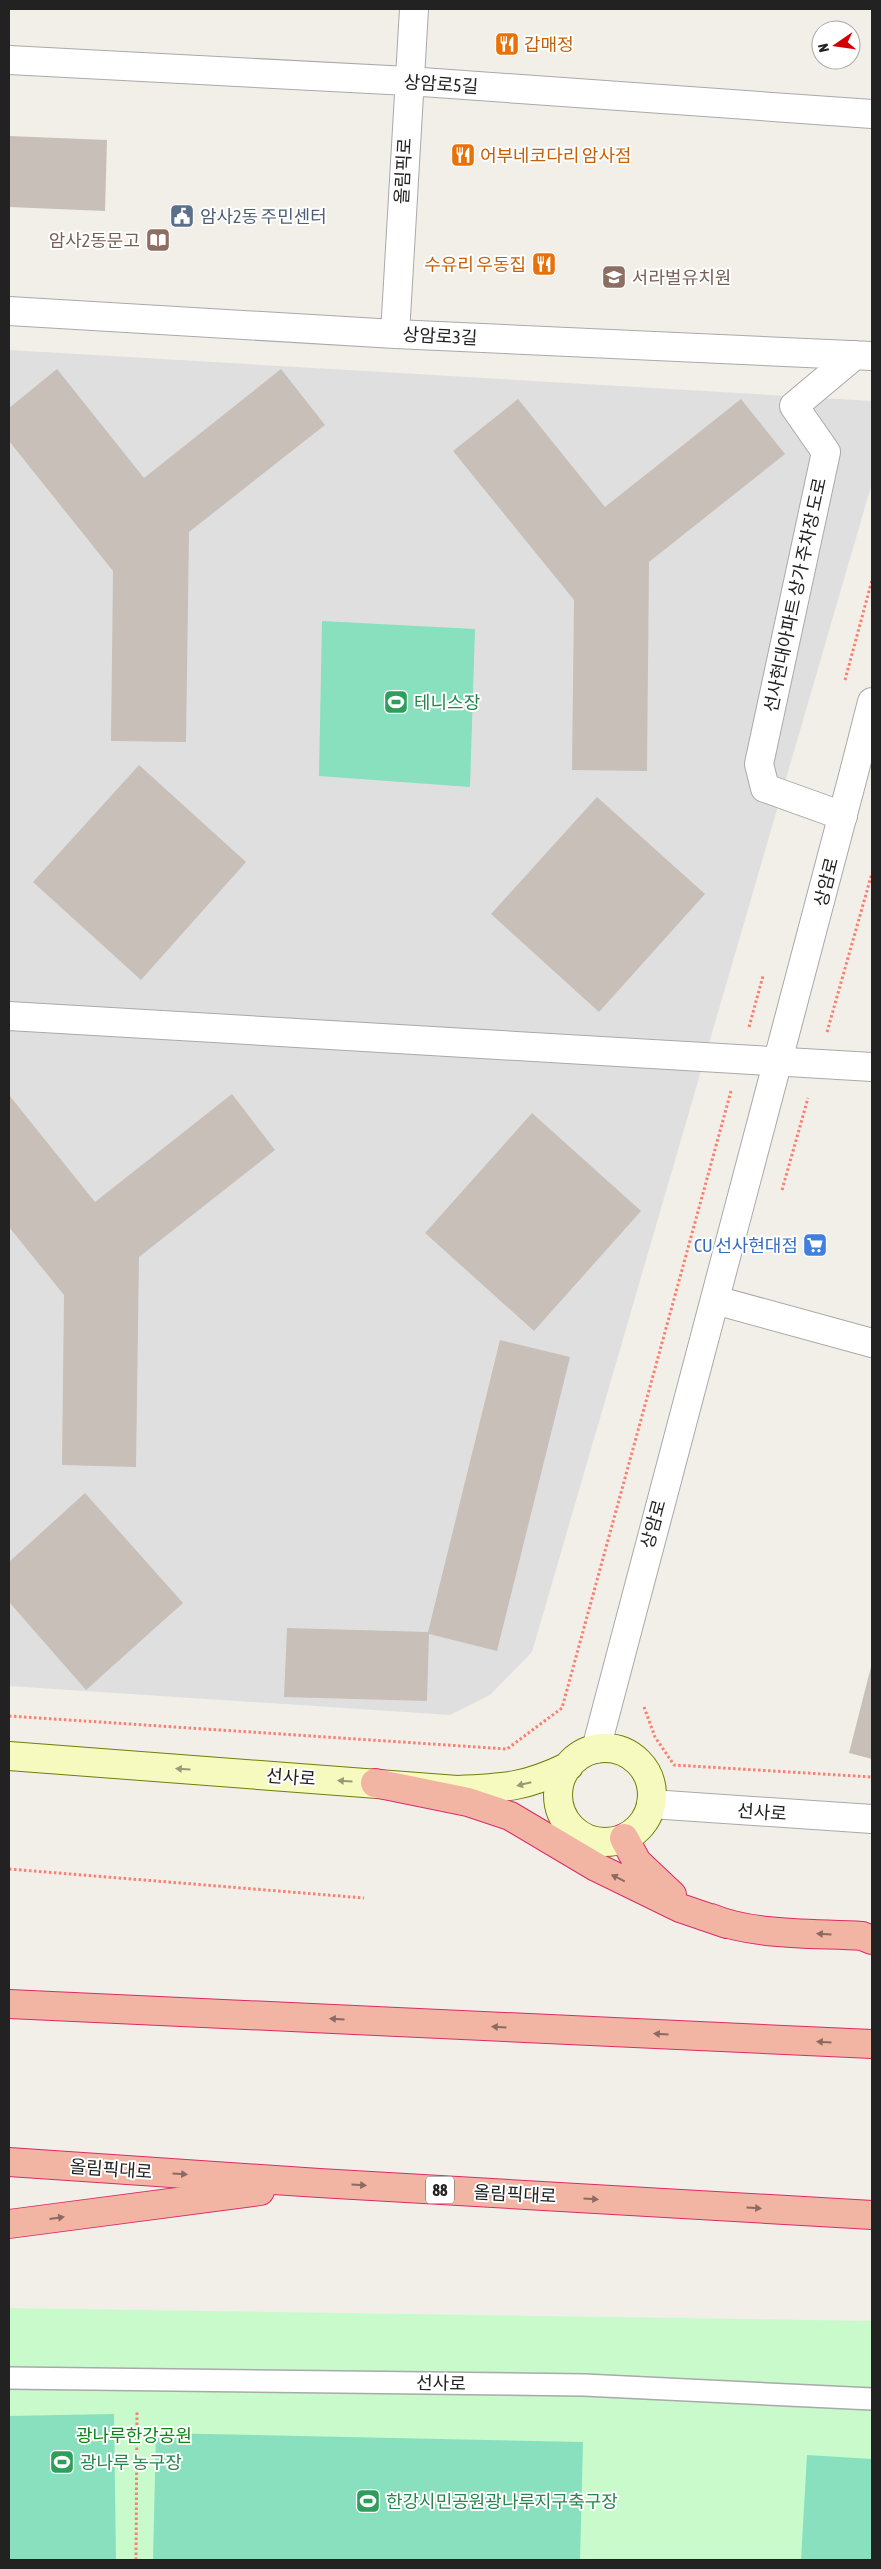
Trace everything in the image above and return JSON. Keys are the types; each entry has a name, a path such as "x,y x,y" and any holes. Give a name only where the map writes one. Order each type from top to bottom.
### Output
{"highway":[{"path":"375,1783 468,1802 510,1816 596,1867 680,1908 727,1924 786,1932 862,1936 872,1940"},
{"path":"624,1838 638,1862 662,1887 693,1910 727,1924"},
{"path":"9,2004 872,2044"},
{"name":"올림픽대로","path":"9,2162 318,2183 872,2215"},
{"path":"9,2224 318,2183"}],"main road":[{"path":"596,1749 612,1749 626,1754 638,1762 647,1774 652,1789 651,1804 646,1818 637,1830 624,1838 610,1842 595,1842 581,1836 569,1825 561,1811 558,1796 561,1779 569,1766 581,1755 596,1749"},
{"name":"선사로","path":"9,1756 458,1790 500,1788 540,1780 569,1766"}],"street":[{"name":"올림픽로","path":"394,334 408,81 414,9"},
{"name":"상암로5길","path":"9,60 408,81 872,114"},
{"name":"상암로3길","path":"9,310 394,334 864,355"},
{"name":"선사현대아파트 상가 주차장 도로","path":"843,816 765,788 760,764 826,452 794,406 864,355"},
{"name":"상암로","path":"596,1749 652,1527 779,1062 872,702"},
{"path":"9,1016 872,1067"},
{"path":"715,1300 872,1343"},
{"name":"선사로","path":"651,1804 872,1819"}],"lane":[{"name":"선사로","path":"9,2378 584,2385 872,2399"}],"path":[{"path":"844,683 872,580"},
{"path":"9,1716 507,1749 562,1708 763,975"},
{"path":"674,1765 872,1777"},
{"path":"9,1869 364,1898"},
{"path":"136,2560 137,2379"}],"shaded area":[{"path":"9,350 872,401 872,483 532,1652 490,1695 450,1715 9,1686"}],"green space":[{"name":"테니스장","path":"322,621 475,629 470,787 319,776"},
{"name":"광나루한강공원","path":"9,2308 872,2321 872,2560 9,2560"},
{"name":"광나루 농구장","path":"114,2414 116,2560 9,2560 9,2416"},
{"name":"한강시민공원광나루지구축구장","path":"156,2433 583,2442 580,2560 153,2560"},
{"path":"807,2455 872,2459 872,2560 801,2560"}],"building":[{"path":"9,136 107,140 105,211 9,207"},
{"path":"57,369 144,478 281,369 325,425 189,532 186,742 111,741 113,571 9,441 9,408"},
{"path":"518,399 605,507 741,399 785,454 649,562 647,771 572,770 574,600 453,451"},
{"path":"139,765 246,862 141,980 33,882"},
{"path":"597,797 705,894 599,1012 491,914"},
{"path":"232,1094 275,1150 139,1257 136,1467 62,1465 64,1295 9,1227 9,1095 95,1202"},
{"path":"532,1113 641,1211 534,1331 425,1233"},
{"path":"500,1340 570,1357 497,1651 429,1634 427,1701 284,1697 287,1628 428,1632"},
{"path":"85,1493 183,1603 86,1690 9,1602 9,1562"},
{"path":"872,1663 872,1759 849,1753"}],"place":[{"name":"갑매정","path":"507,44"},
{"name":"어부네코다리 암사점","path":"463,155"},
{"name":"암사2동 주민센터","path":"182,216"},
{"name":"암사2동문고","path":"158,240"},
{"name":"수유리 우동집","path":"544,264"},
{"name":"서라벌유치원","path":"614,277"},
{"name":"테니스장","path":"396,702"},
{"name":"CU 선사현대점","path":"815,1245"},
{"name":"광나루 농구장","path":"62,2462"},
{"name":"한강시민공원광나루지구축구장","path":"368,2501"}]}
